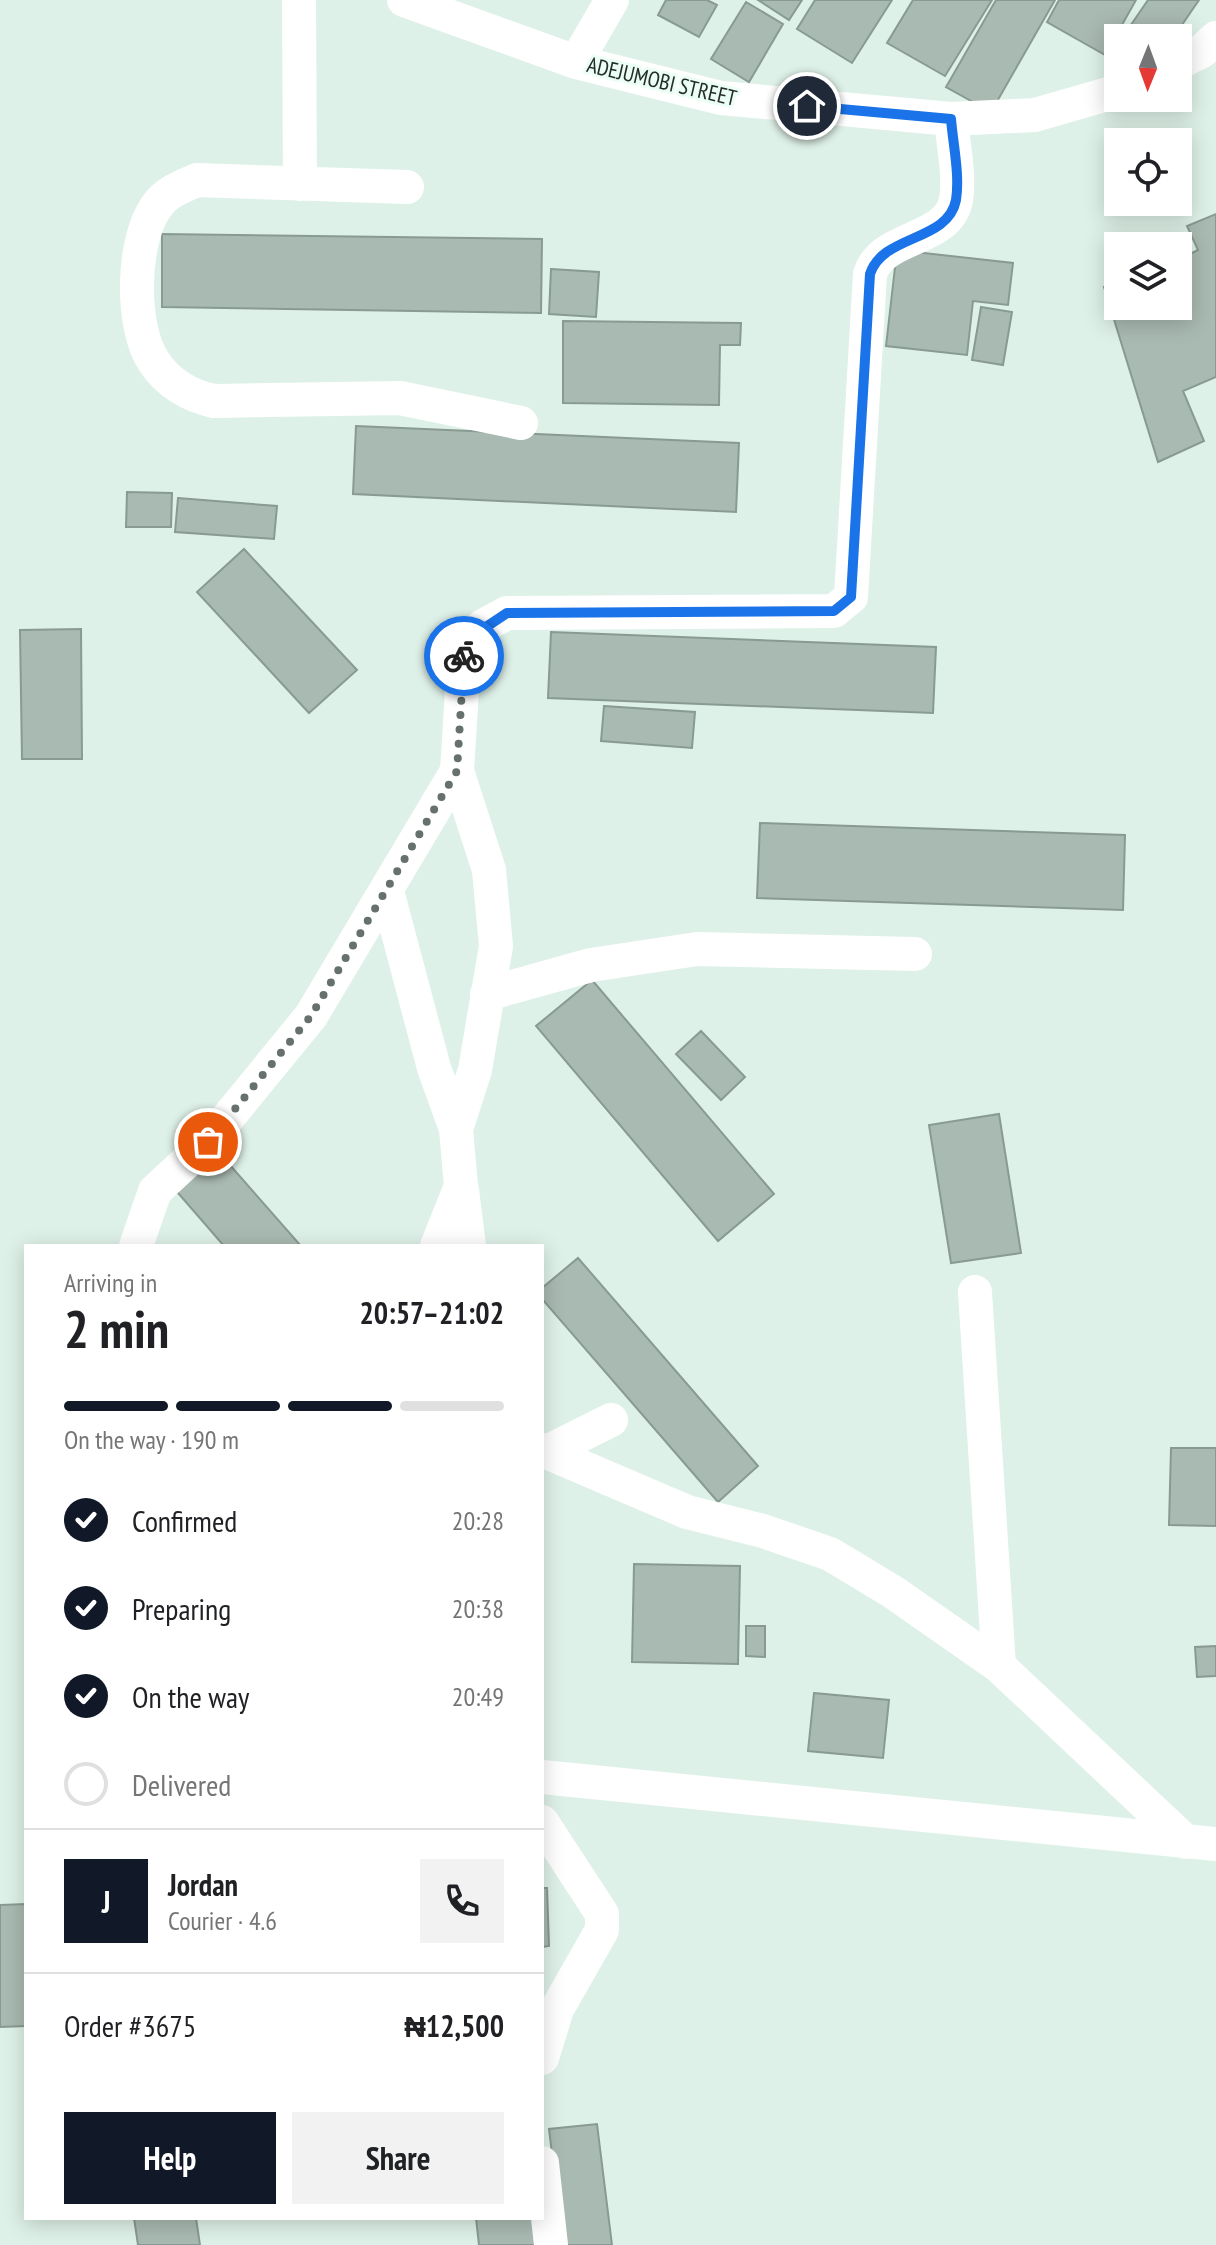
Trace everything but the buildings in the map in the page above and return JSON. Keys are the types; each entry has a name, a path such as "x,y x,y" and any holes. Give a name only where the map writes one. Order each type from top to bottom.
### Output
{"street":[{"path":"299,0 300,184"},
{"name":"ADEJUMOBI STREET","path":"404,0 576,62 721,98 951,119 1035,115 1104,95"},
{"path":"576,62 612,0"},
{"path":"1192,56 1216,38"},
{"path":"456,1129 475,1070 496,946 489,870 457,771 465,641 507,613 834,611 851,597 870,274 880,254 946,221 953,210 956,197 951,119"},
{"path":"407,187 197,180 171,191 157,205 147,222 137,267 140,331 153,361 173,382 194,397 214,401 400,398 521,423"},
{"path":"137,1244 155,1191 208,1142 311,1016 457,771"},
{"path":"387,891 434,1068 456,1129 469,1244"},
{"path":"487,994 591,965 697,949 915,954"},
{"path":"438,1244 461,1186"},
{"path":"975,1292 999,1666"},
{"path":"545,1450 611,1420"},
{"path":"545,1450 687,1512 763,1531 830,1554 893,1592 999,1666 1201,1843"},
{"path":"544,1777 1201,1843"},
{"path":"544,1825 602,1914 602,1930 557,2009 544,2051"},
{"path":"544,2181 551,2245"}],"way so far":[{"path":"208,1142 311,1016 457,771 464,656"}],"route":[{"path":"464,656 465,641 483,626 507,613 834,611 851,597 870,274 880,254 946,221 953,210 956,197 951,119 807,106"}]}
